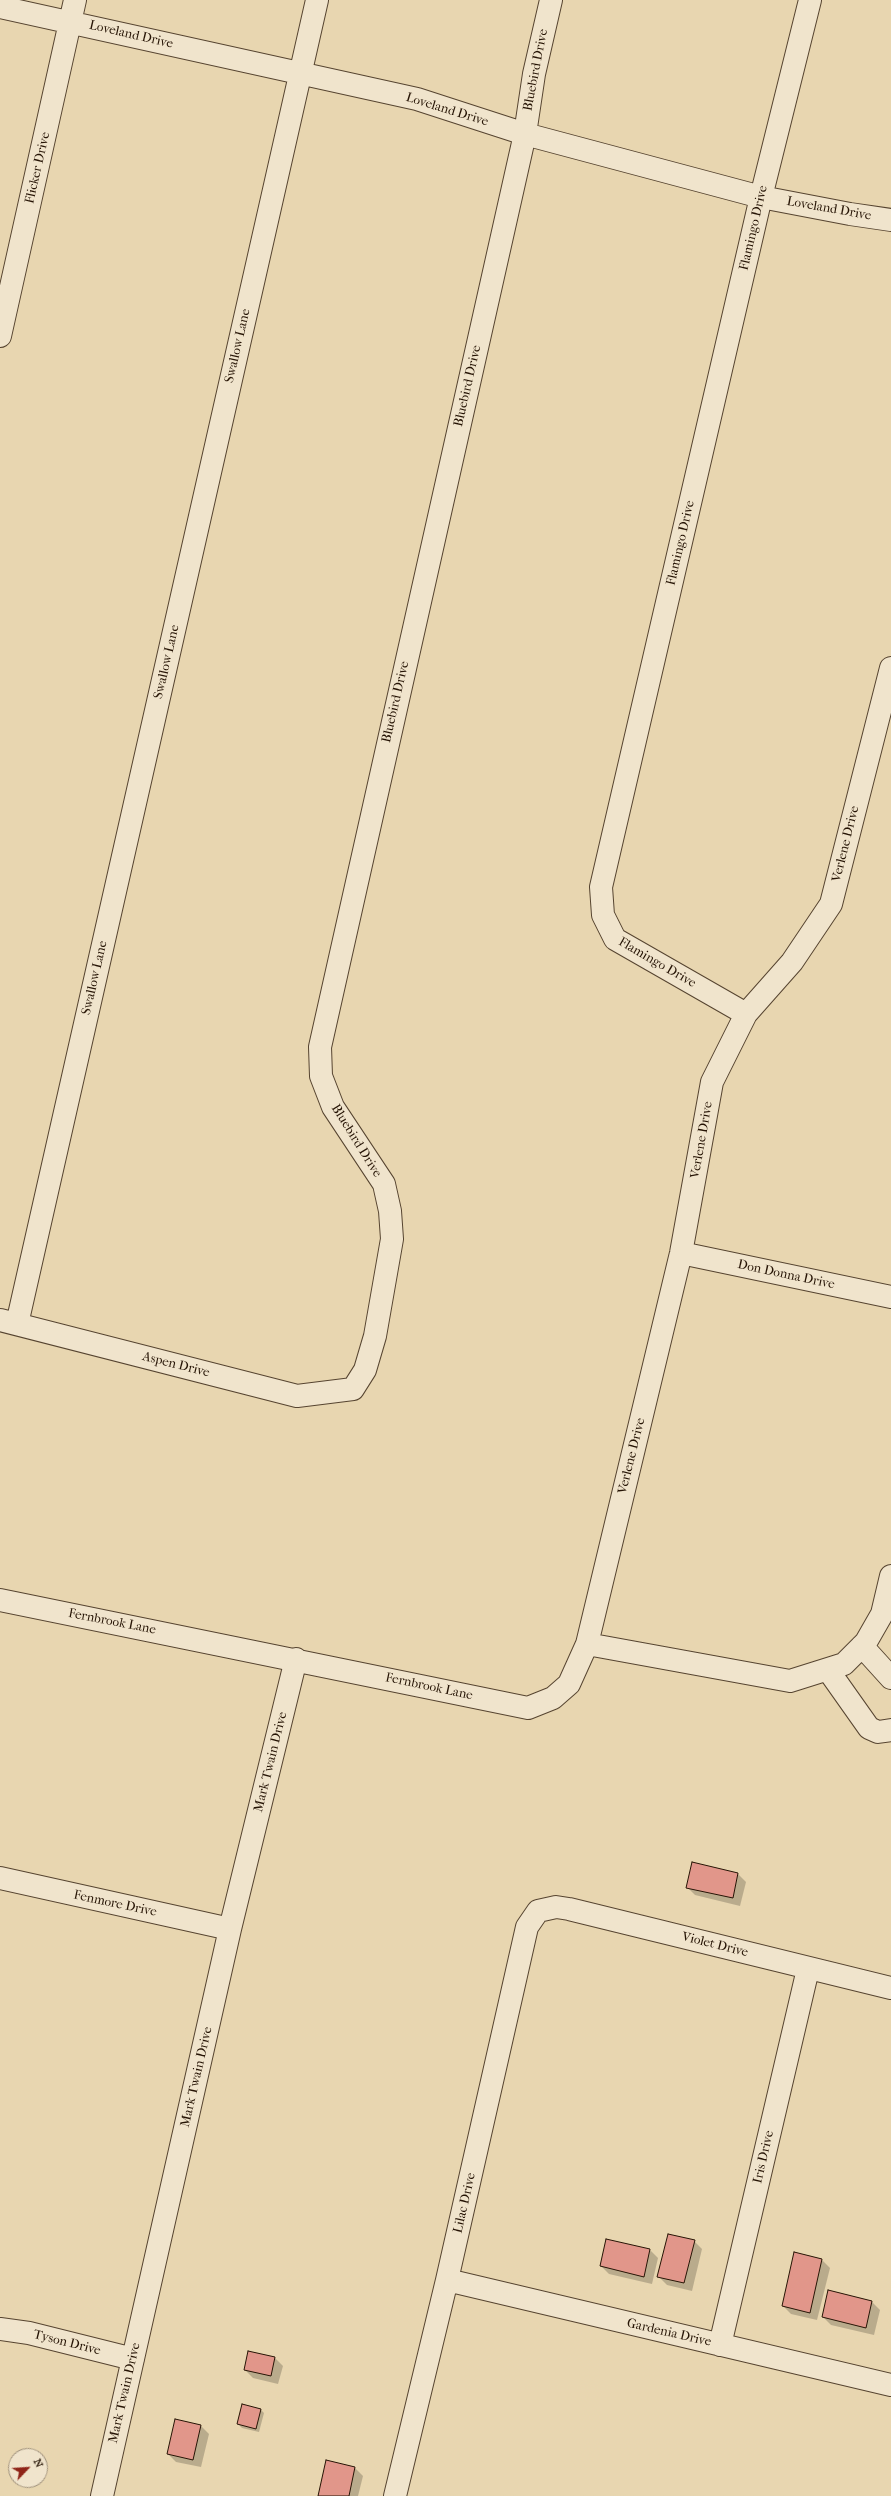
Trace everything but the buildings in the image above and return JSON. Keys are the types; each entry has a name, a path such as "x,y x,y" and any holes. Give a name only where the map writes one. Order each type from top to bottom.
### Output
{"street":[{"name":"Flicker Drive","path":"0,336 75,0"},
{"name":"Swallow Lane","path":"8,1322 317,0"},
{"name":"Bluebird Drive","path":"353,1389 365,1370 375,1336 392,1239 390,1210 384,1184 333,1107 321,1076 320,1047 525,134 534,74 551,0"},
{"name":"Flamingo Drive","path":"746,1014 615,939 603,915 601,886 761,197 810,0"},
{"name":"Loveland Drive","path":"0,7 417,99 525,134 761,197 850,214 891,220"},
{"name":"Verlene Drive","path":"587,1644 681,1253 712,1082 746,1014 792,962 831,904 891,668"},
{"name":"Don Donna Drive","path":"681,1253 891,1297"},
{"name":"Aspen Drive","path":"8,1322 297,1396 353,1389"},
{"path":"587,1644 790,1681 844,1664 862,1646 882,1614 891,1576"},
{"name":"Fernbrook Lane","path":"0,1600 296,1659 528,1708 553,1698 569,1684 587,1644"},
{"path":"862,1646 891,1678"},
{"name":"Mark Twain Drive","path":"102,2496 230,1929 296,1659"},
{"path":"828,1670 869,1728 878,1732 891,1730"},
{"name":"Fenmore Drive","path":"0,1878 230,1929"},
{"name":"Violet Drive","path":"538,1911 556,1907 569,1909 808,1969 891,1988"},
{"name":"Lilac Drive","path":"395,2496 448,2280 527,1927 538,1911"},
{"name":"Iris Drive","path":"720,2345 808,1969"},
{"name":"Gardenia Drive","path":"448,2280 891,2385"},
{"name":"Tyson Drive","path":"0,2329 29,2333 133,2359"}]}
